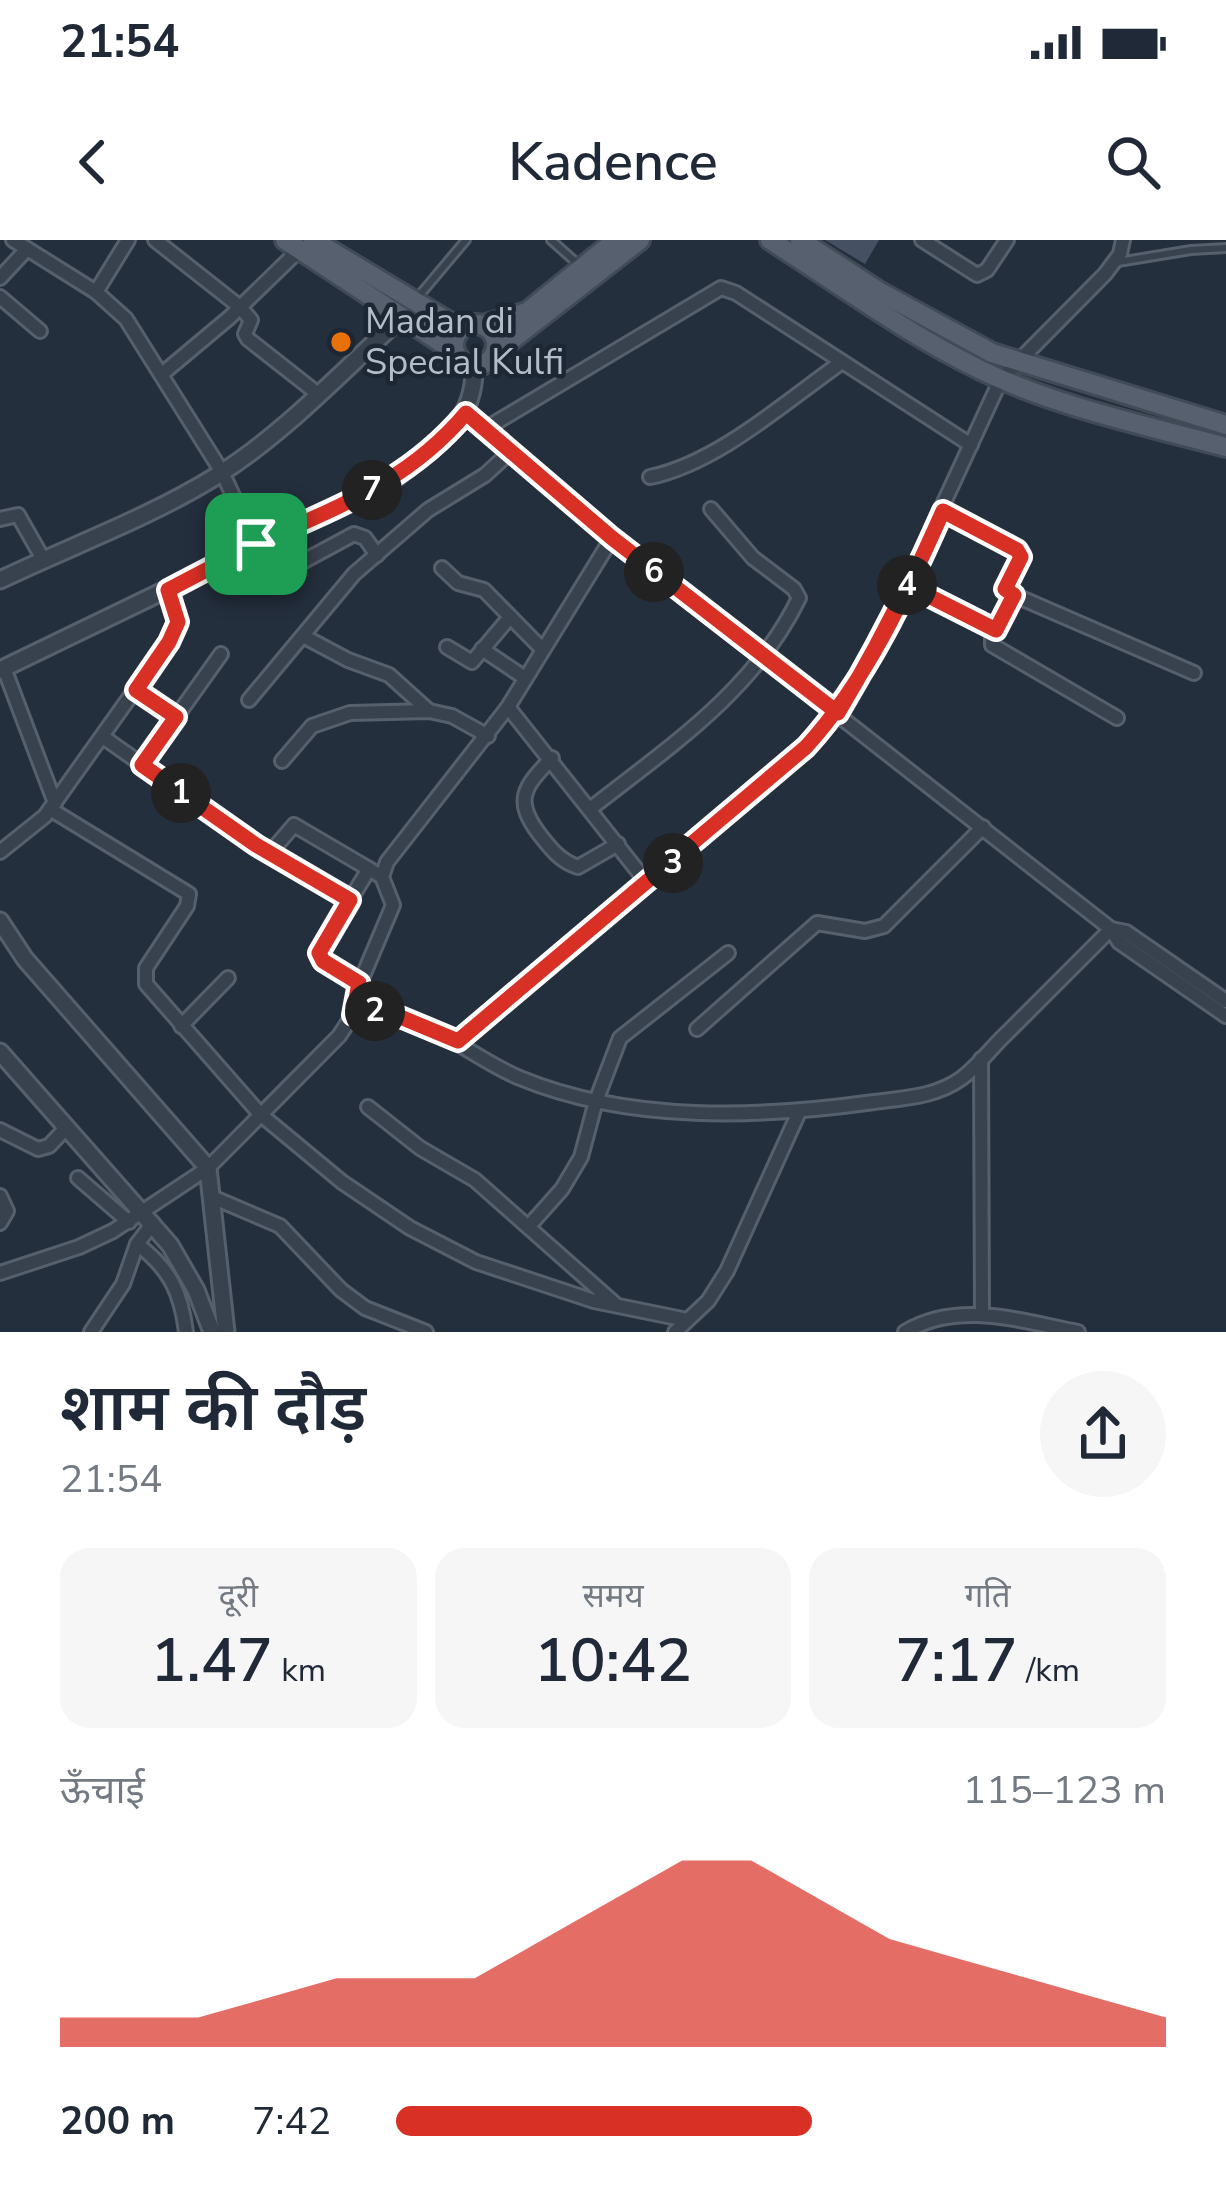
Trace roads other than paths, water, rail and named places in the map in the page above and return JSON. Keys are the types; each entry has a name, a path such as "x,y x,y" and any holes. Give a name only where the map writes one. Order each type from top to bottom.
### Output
{"main road":[{"path":"455,352 461,329 527,312 616,240"},
{"path":"299,243 474,367 490,361 640,240"},
{"path":"770,240 867,304 1000,379 1226,447"},
{"path":"800,240 992,352 1226,425"},
{"path":"299,243 416,301 461,329"},
{"path":"483,325 495,336 495,353"}],"street":[{"path":"13,240 96,292 126,319 222,472 256,544"},
{"path":"96,292 124,245 106,240"},
{"path":"155,240 240,308 251,320 244,334 248,339 317,394"},
{"path":"922,240 977,275 1007,240"},
{"path":"458,1041 776,775 838,713 943,511 1000,379 1114,263 1123,240"},
{"path":"162,374 240,308 299,243"},
{"path":"0,278 27,249"},
{"path":"485,429 721,288 736,293 971,445"},
{"path":"0,297 40,331"},
{"path":"0,579 154,511 222,472 402,317"},
{"path":"650,477 705,457 842,362"},
{"path":"474,367 475,393 466,413 444,439 393,480 2,669 52,806 189,894 187,906 144,976 151,992 260,1114 372,1204 440,1246 619,1308 687,1320"},
{"path":"466,413 612,538 983,827 1111,929 1119,942 1226,1016"},
{"path":"249,700 354,574 428,510 468,488 511,451"},
{"path":"590,808 717,710 795,606 797,593 753,558 711,509"},
{"path":"943,511 1020,554 1005,589 1014,595 1194,673"},
{"path":"0,519 18,514 43,559"},
{"path":"280,574 354,534 365,538 376,554"},
{"path":"382,877 387,862 508,707 612,538"},
{"path":"442,568 458,583 484,590 542,649"},
{"path":"907,585 996,630"},
{"path":"0,852 52,806 169,642 178,622 168,590"},
{"path":"1014,595 991,642 994,647 1117,718"},
{"path":"447,647 472,662 509,618"},
{"path":"303,636 389,675 429,711"},
{"path":"482,649 525,677"},
{"path":"142,765 221,654"},
{"path":"136,690 176,717"},
{"path":"508,707 648,884"},
{"path":"282,761 319,722 350,713 429,711 452,716 488,736"},
{"path":"103,737 270,854 350,900"},
{"path":"552,758 533,778 524,798 527,818 540,835 561,859 578,868 618,844"},
{"path":"0,1273 79,1247 142,1219 208,1168 339,1036 353,1015 359,983 393,905 382,877 293,825 270,854"},
{"path":"697,1029 817,922 865,931 884,926 983,827"},
{"path":"359,983 323,961 319,953 369,869"},
{"path":"0,921 26,959 208,1168 226,1332"},
{"path":"1111,929 1126,932 1226,1001"},
{"path":"353,1015 386,1011 458,1041 513,1075 557,1093 717,1112 799,1112 921,1096 961,1079 1111,929"},
{"path":"529,1226 574,1171 620,1037 728,952"},
{"path":"181,1026 228,978"},
{"path":"0,1052 183,1263 209,1325 226,1310"},
{"path":"981,1059 982,1315"},
{"path":"368,1107 420,1148 475,1180 619,1308"},
{"path":"675,1332 708,1301 727,1271 799,1112"},
{"path":"0,1130 38,1149 49,1146 67,1127"},
{"path":"78,1178 142,1219"},
{"path":"0,1196 7,1216 0,1223"},
{"path":"212,1197 280,1226 341,1290 365,1308 426,1332"},
{"path":"91,1332 123,1284 142,1219"},
{"path":"137,1244 175,1282 186,1332"},
{"path":"905,1332 927,1319 982,1315 1023,1327 1078,1332"}],"lane":[{"path":"416,301 466,240"},
{"path":"550,240 582,268"},
{"path":"1114,263 1226,248"}],"place":[{"name":"Madan di Special Kulfi","path":"341,342"}]}
